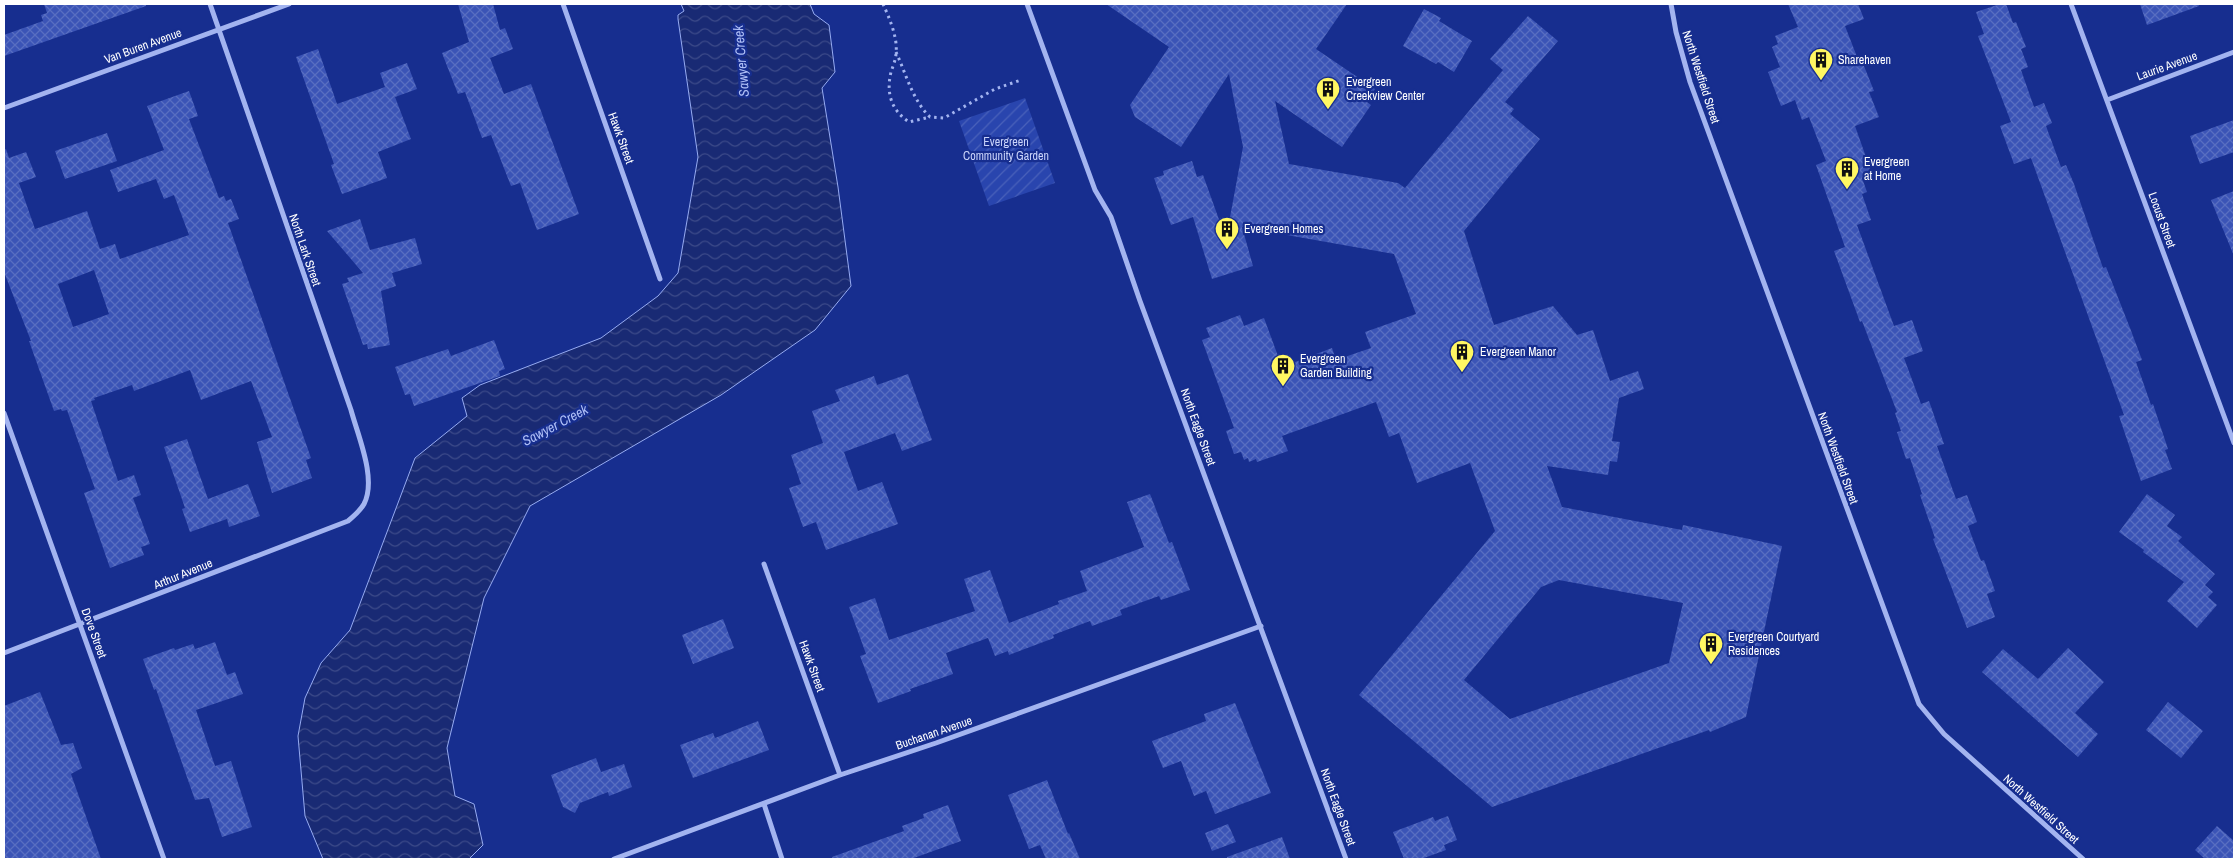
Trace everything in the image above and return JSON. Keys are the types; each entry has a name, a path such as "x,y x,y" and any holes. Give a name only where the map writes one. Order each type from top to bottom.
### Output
{"street":[{"name":"North Lark Street","path":"210,4 351,410 369,478 368,493 364,504"},
{"name":"Van Buren Avenue","path":"4,108 289,4"},
{"name":"Hawk Street","path":"563,4 660,279"},
{"name":"North Eagle Street","path":"1027,4 1095,190 1111,217 1143,310 1346,859"},
{"name":"North Westfield Street","path":"1671,4 1676,32 1692,86 1919,704 1944,734 2083,859"},
{"name":"Locust Street","path":"2071,4 2234,443"},
{"name":"Laurie Avenue","path":"2107,100 2234,52"},
{"name":"Dove Street","path":"4,413 164,859"},
{"name":"Arthur Avenue","path":"4,653 81,625 348,520 364,504"},
{"name":"Hawk Street","path":"764,564 840,775"},
{"name":"Buchanan Avenue","path":"614,859 840,775 945,740 1261,626"},
{"path":"764,804 782,859"}],"path":[{"path":"883,4 896,52 922,110 930,117"},
{"path":"896,52 890,75 889,100 900,116 909,122 930,117 944,118 995,89 1022,80"}],"green space":[{"name":"Evergreen Community Garden","path":"1025,98 1055,183 989,206 959,121"}],"water":[{"name":"Sawyer Creek","path":"681,4 810,4 814,14 829,25 835,72 822,88 851,286 815,330 721,395 530,506 484,598 447,748 455,796 474,804 483,845 469,859 323,859 305,816 298,736 305,698 321,663 350,630 415,458 467,416 462,398 480,385 601,338 658,296 678,273 698,157 678,19 678,15 684,11"}],"building":[{"path":"44,4 146,4 146,6 4,56 4,35 43,21 41,15 47,13"},
{"path":"458,4 493,4 500,30 505,28 513,49 490,58 504,94 531,84 579,214 537,230 520,183 511,186 491,135 482,138 465,92 458,94 442,53 469,42"},
{"path":"1106,4 1347,4 1316,49 1375,89 1367,102 1371,105 1342,147 1275,101 1289,164 1398,183 1405,188 1503,70 1490,59 1528,16 1558,41 1505,102 1514,109 1510,114 1540,139 1464,231 1494,325 1553,306 1577,335 1593,330 1610,381 1638,371 1644,389 1619,398 1612,441 1620,442 1617,462 1610,461 1608,475 1547,466 1562,507 1682,530 1683,525 1782,546 1746,717 1710,732 1709,730 1492,807 1359,695 1495,531 1470,463 1417,483 1399,433 1389,437 1376,402 1282,436 1288,451 1257,462 1256,459 1249,462 1248,458 1244,460 1241,452 1234,454 1226,431 1234,428 1202,340 1210,337 1206,328 1240,315 1244,326 1264,318 1282,367 1332,348 1336,360 1371,348 1365,332 1416,314 1394,254 1242,227 1253,266 1212,279 1193,217 1171,225 1154,178 1164,175 1163,171 1192,161 1197,177 1203,175 1226,239 1243,147 1229,74 1181,147 1135,117 1130,105 1169,47","holes":["1559,580 1683,603 1669,663 1510,719 1464,680 1541,587"]},
{"path":"1788,4 1858,4 1864,19 1845,26 1859,62 1862,61 1874,91 1869,92 1879,117 1855,126 1872,174 1862,178 1867,192 1862,194 1871,220 1857,225 1894,326 1912,320 1923,351 1904,358 1921,404 1929,401 1944,444 1937,446 1956,499 1967,495 1977,522 1968,526 1981,561 1984,560 1995,591 1987,594 1995,617 1967,628 1933,539 1935,538 1910,458 1906,459 1897,432 1901,431 1895,413 1897,412 1862,321 1860,322 1834,251 1845,247 1816,165 1826,161 1809,117 1802,120 1795,100 1781,106 1768,72 1780,67 1772,47 1778,44 1775,36 1798,27"},
{"path":"2000,4 2006,4 2013,23 2016,22 2026,47 2021,49 2028,67 2021,70 2034,107 2044,103 2052,123 2046,126 2061,167 2066,165 2074,184 2103,268 2106,267 2142,360 2136,362 2151,405 2153,404 2168,449 2165,450 2172,469 2141,481 2119,416 2124,415 2031,158 2014,164 2000,126 2011,122 1978,36 1984,34 1976,12"},
{"path":"2140,4 2198,4 2199,6 2147,25"},
{"path":"1424,9 1441,18 1439,21 1472,41 1454,72 1438,62 1436,64 1403,46"},
{"path":"318,49 337,104 385,87 380,73 407,63 417,89 395,97 411,139 378,152 387,178 342,194 331,165 334,164 296,57"},
{"path":"189,91 198,116 189,119 219,198 224,196 226,201 231,199 239,219 228,223 311,458 306,460 312,478 272,493 257,442 272,437 251,381 201,400 190,370 134,391 132,385 94,398 95,400 91,401 118,481 134,475 141,495 133,498 150,544 141,547 144,555 110,568 84,493 95,489 67,410 54,411 29,341 31,341 4,272 4,150 6,149 9,158 26,152 36,177 19,183 35,229 87,211 100,249 115,244 120,259 189,235 174,195 164,199 156,179 118,192 110,170 164,150 147,106","holes":["94,270 109,314 73,327 58,284"]},
{"path":"2234,120 2234,152 2200,164 2190,136"},
{"path":"107,133 117,161 65,179 55,151"},
{"path":"2234,191 2234,256 2211,200"},
{"path":"360,219 370,250 415,238 422,264 392,273 396,286 381,291 390,345 368,349 367,344 363,345 342,284 349,282 347,278 363,273 327,231"},
{"path":"494,340 505,369 499,371 500,376 414,406 410,394 405,395 395,367 448,349 451,356"},
{"path":"908,374 932,440 902,451 895,433 844,452 858,491 882,482 898,524 826,550 816,522 803,527 789,488 801,484 791,455 823,443 812,411 840,401 835,390 874,376 877,385"},
{"path":"187,439 208,499 248,484 260,516 229,527 227,519 190,532 182,509 185,508 164,447"},
{"path":"1150,494 1169,543 1172,542 1190,590 1161,600 1159,596 1120,610 1122,615 1092,626 1090,621 1053,635 1054,638 1009,655 1008,651 995,656 988,638 946,653 953,674 910,689 911,691 878,703 860,656 866,654 849,607 875,598 889,640 975,611 964,579 990,570 1009,623 1059,604 1058,601 1087,591 1080,571 1144,547 1127,502"},
{"path":"2147,494 2175,515 2167,526 2182,537 2178,541 2215,574 2205,585 2213,592 2208,597 2217,605 2197,628 2167,601 2184,582 2119,532"},
{"path":"723,619 734,648 693,664 682,635"},
{"path":"215,642 227,675 235,672 243,694 196,710 215,766 231,761 252,827 222,837 209,798 195,800 156,689 154,690 143,659 174,648 175,650 193,644 195,649"},
{"path":"2068,648 2104,682 2075,713 2098,734 2078,757 1982,672 2003,649 2038,679"},
{"path":"40,692 61,745 73,743 82,768 71,774 101,859 4,859 4,706"},
{"path":"2168,702 2203,731 2181,758 2146,730"},
{"path":"1235,703 1271,793 1215,814 1206,791 1194,796 1181,761 1163,768 1152,741 1206,721 1204,714"},
{"path":"758,721 769,750 693,778 680,745 713,733 715,738"},
{"path":"596,758 601,772 624,764 632,787 609,796 608,792 580,803 575,813 563,807 551,775"},
{"path":"1047,780 1080,859 1046,859 1040,845 1029,849 1008,795"},
{"path":"948,805 961,841 911,859 833,859 832,857 904,831 902,826 924,818 923,814"},
{"path":"1448,816 1457,840 1444,845 1446,850 1421,859 1404,859 1393,832 1433,817 1435,821"},
{"path":"1228,824 1236,842 1212,851 1205,833"},
{"path":"2217,826 2234,841 2234,859 2205,859 2195,850"},
{"path":"1282,837 1290,859 1227,859 1227,857"}],"place":[{"name":"Sharehaven","path":"1821,81"},
{"name":"Evergreen Creekview Center","path":"1328,110"},
{"name":"Evergreen at Home","path":"1847,190"},
{"name":"Evergreen Homes","path":"1227,250"},
{"name":"Evergreen Manor","path":"1462,373"},
{"name":"Evergreen Garden Building","path":"1283,387"},
{"name":"Evergreen Courtyard Residences","path":"1711,665"}]}
